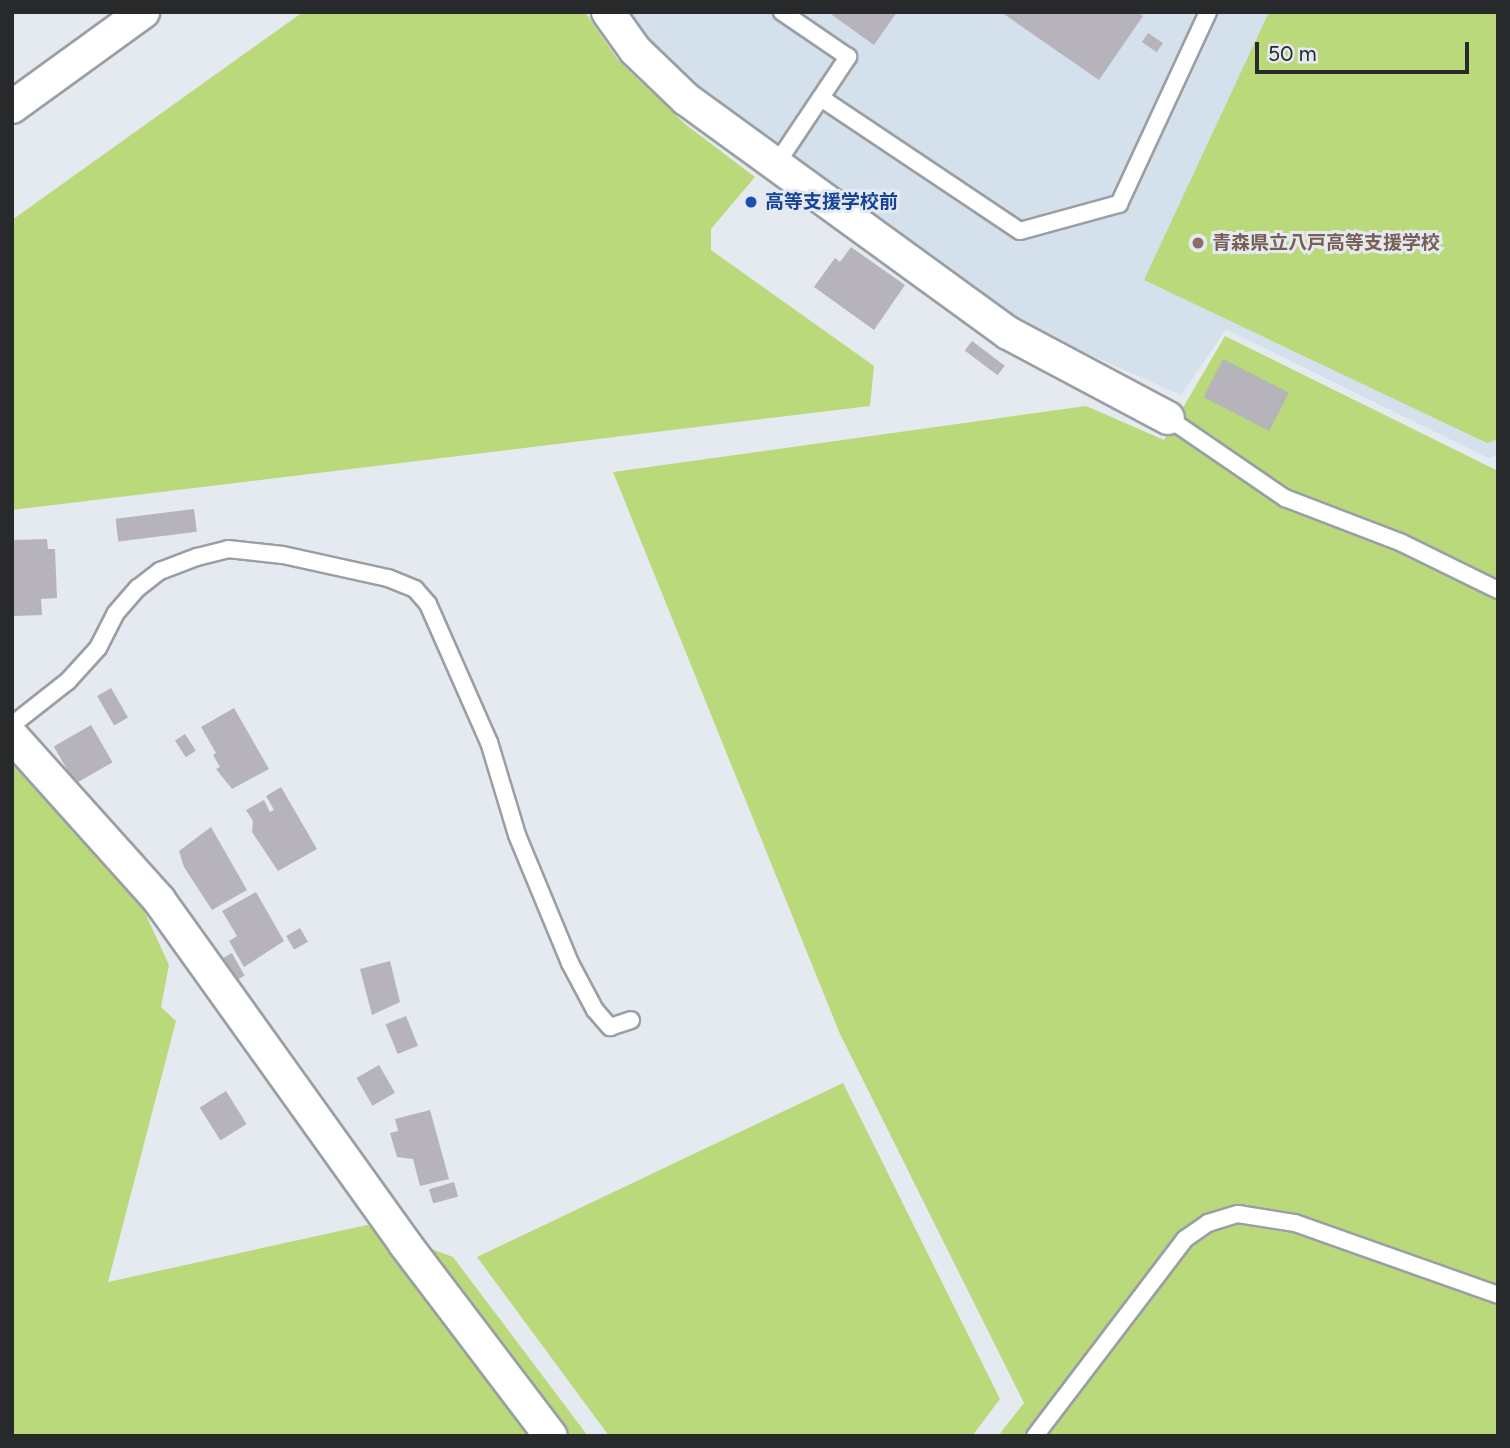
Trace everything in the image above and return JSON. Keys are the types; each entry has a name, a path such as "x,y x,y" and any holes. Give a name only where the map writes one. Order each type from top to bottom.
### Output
{"street":[{"path":"12,107 144,12"},
{"path":"608,12 635,50 686,99 1008,333 1168,418"},
{"path":"12,736 159,900 405,1244 551,1436"}],"lane":[{"path":"777,163 848,57 782,12"},
{"path":"821,98 1020,231 1119,204 1208,12"},
{"path":"1168,418 1285,498 1402,542 1498,590"},
{"path":"12,725 68,681 98,648 115,614 138,588 160,571 197,557 228,549 283,555 388,578 415,589 428,604 489,742 517,835 570,963 596,1010 610,1027 631,1020"},
{"path":"1035,1436 1185,1239 1208,1223 1238,1214 1295,1223 1498,1295"}],"shaded area":[{"name":"青森県立八戸高等支援学校","path":"608,12 1498,12 1498,455 1488,458 1226,329 1181,395 1018,323 777,163"}],"green space":[{"path":"303,12 585,12 618,60 685,124 755,177 711,229 711,250 874,366 870,406 12,510 12,220"},
{"path":"1269,12 1498,12 1498,439 1487,443 1144,280"},
{"path":"1225,336 1498,471 1498,1436 998,1436 1024,1403 840,1034 613,472 1086,406 1164,440"},
{"path":"12,764 142,906 169,965 161,1007 176,1021 108,1282 367,1225 453,1257 588,1436 12,1436"},
{"path":"843,1083 1000,1399 972,1436 609,1436 477,1257"}],"building":[{"path":"828,12 897,12 874,45"},
{"path":"1001,12 1137,12 1143,16 1099,80"},
{"path":"1148,33 1163,43 1157,52 1142,42"},
{"path":"851,247 905,285 874,330 814,287 835,258 840,262"},
{"path":"972,341 1005,366 998,375 965,351"},
{"path":"1223,359 1289,393 1269,431 1203,397"},
{"path":"194,509 197,532 118,541 116,519"},
{"path":"47,539 48,549 55,549 57,598 41,599 42,615 14,616 12,540"},
{"path":"111,688 128,717 114,725 97,696"},
{"path":"234,708 269,769 232,789 216,769 220,767 213,755 216,753 201,727"},
{"path":"91,725 112,762 75,784 54,746"},
{"path":"185,734 196,751 186,757 175,741"},
{"path":"281,787 317,849 278,871 252,832 253,821 246,810 264,800 270,812 274,810 266,796"},
{"path":"211,827 247,890 212,910 184,867 179,851"},
{"path":"256,892 284,941 244,967 229,941 237,936 222,911"},
{"path":"300,928 308,942 294,950 286,936"},
{"path":"232,953 245,976 232,983 220,960"},
{"path":"390,961 400,1002 372,1015 360,969"},
{"path":"406,1016 418,1046 398,1054 386,1024"},
{"path":"379,1065 395,1093 372,1106 356,1078"},
{"path":"226,1091 247,1124 220,1141 200,1107"},
{"path":"430,1110 449,1179 420,1186 413,1159 397,1157 390,1133 398,1131 395,1119"},
{"path":"454,1182 458,1196 433,1204 429,1189"}],"place":[{"name":"高等支援学校前","path":"751,202"},
{"name":"青森県立八戸高等支援学校","path":"1198,243"}]}
